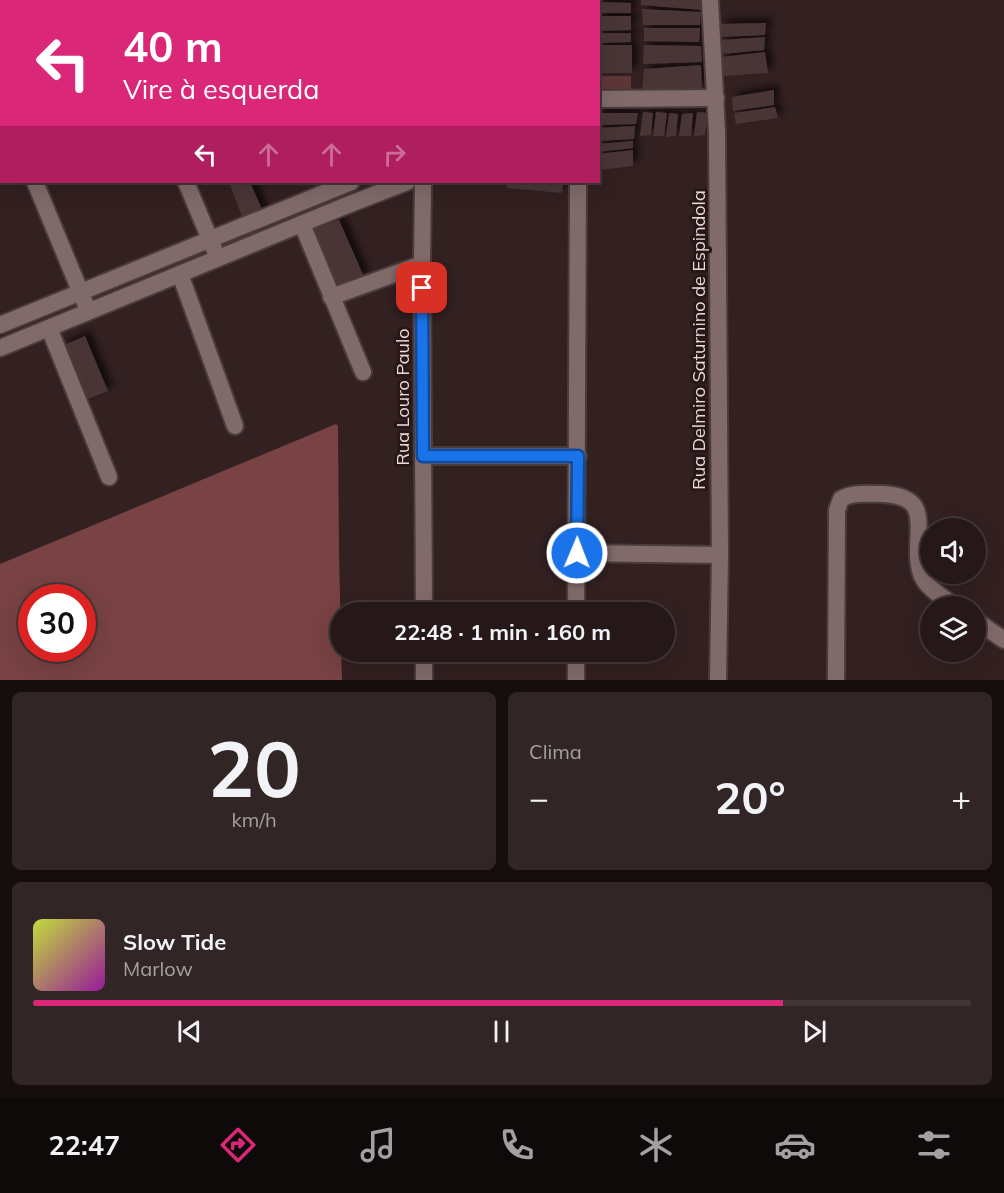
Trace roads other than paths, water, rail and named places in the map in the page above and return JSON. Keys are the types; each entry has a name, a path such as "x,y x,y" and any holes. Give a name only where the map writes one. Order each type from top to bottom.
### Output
{"street":[{"name":"Rua Delmiro Saturnino de Espindola","path":"710,0 717,132 720,555 718,680"},
{"path":"600,99 716,98"},
{"path":"35,183 89,312"},
{"path":"186,183 218,258"},
{"path":"0,325 341,183 345,206"},
{"path":"0,348 405,183"},
{"name":"Rua Louro Paulo","path":"423,183 424,602"},
{"path":"576,602 578,183"},
{"path":"302,224 363,372"},
{"path":"331,297 422,264"},
{"path":"180,274 235,426"},
{"path":"49,328 109,477"},
{"path":"423,456 578,456"},
{"path":"836,680 837,510 841,499 852,494 875,494 892,495 910,501 915,506 917,515 919,570 930,587 942,596"},
{"path":"577,553 720,555"},
{"path":"986,628 1004,640"},
{"path":"424,662 424,680"},
{"path":"576,662 576,680"}]}
